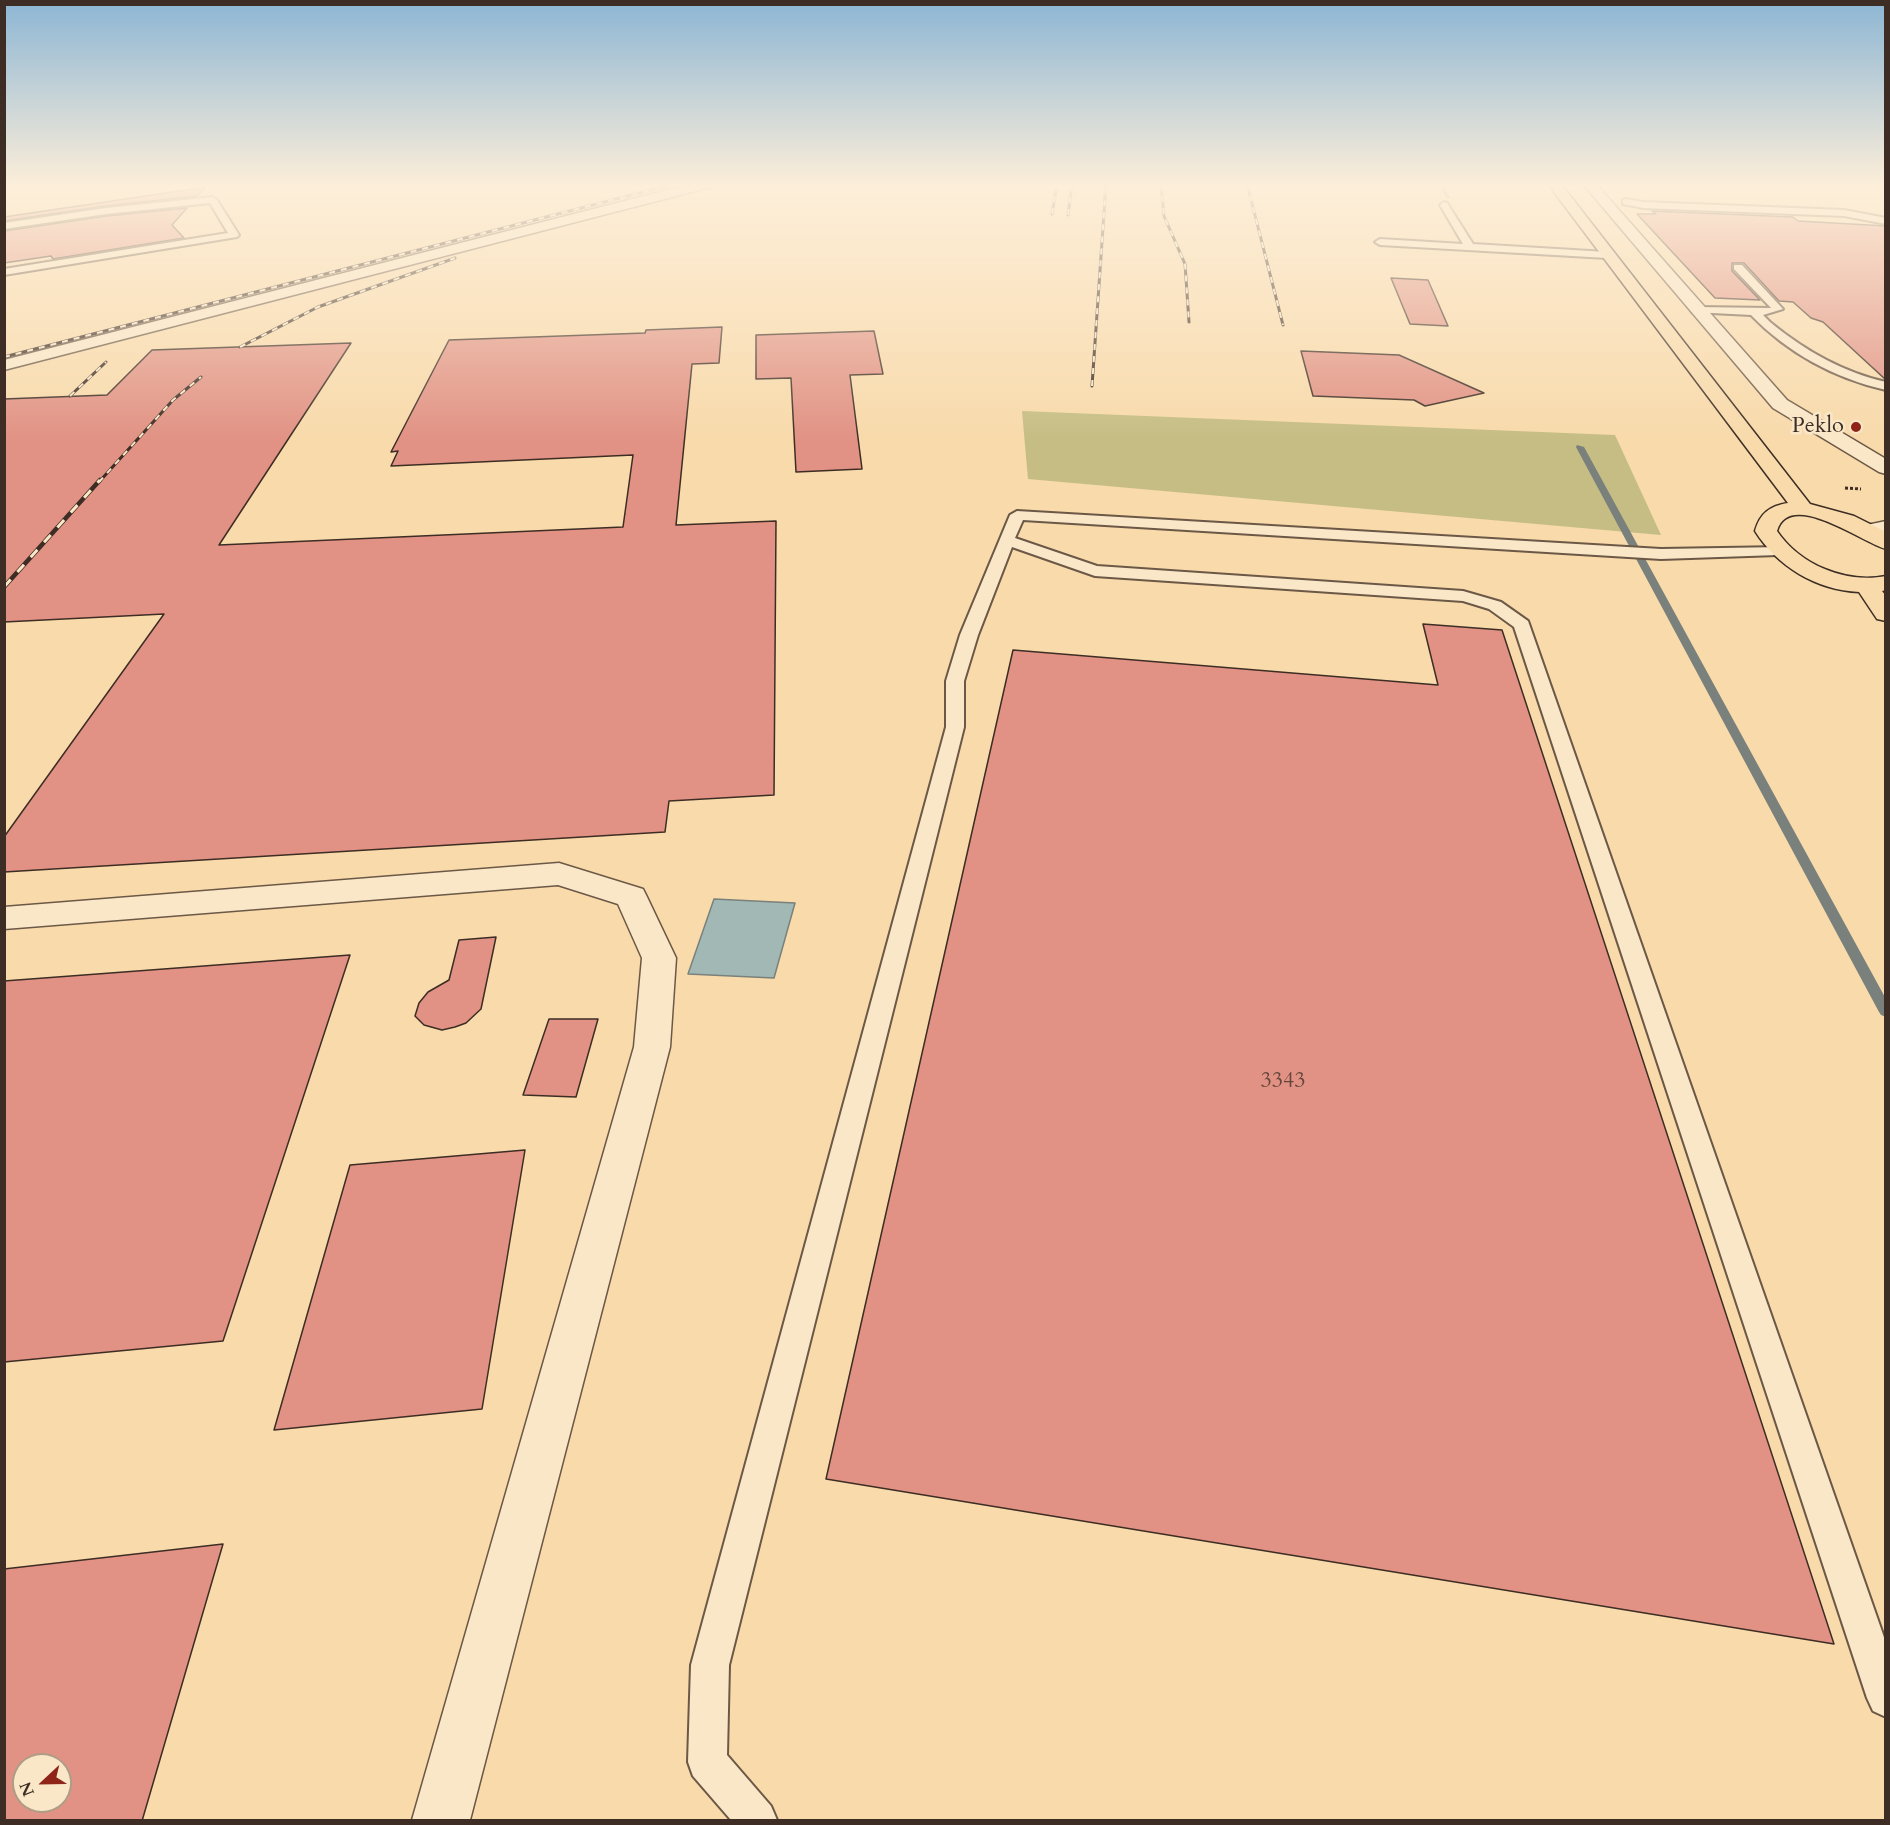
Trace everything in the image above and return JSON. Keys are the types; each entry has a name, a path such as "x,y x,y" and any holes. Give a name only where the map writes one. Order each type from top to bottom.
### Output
{"main road":[{"path":"1615,269 1804,510"},
{"path":"1880,533 1845,519 1804,510 1778,513 1772,518 1766,531 1778,550 1829,578 1876,585 1886,614"}],"street":[{"path":"4,365 376,269"},
{"path":"1661,269 1780,404 1886,468"},
{"path":"4,918 559,874 631,897 659,958 652,1047 441,1821"}],"lane":[{"path":"4,272 22,269"},
{"path":"1696,310 1766,312 1778,309 1740,269"},
{"path":"1754,312 1788,343 1838,369 1886,386"},
{"path":"757,1821 707,1762 710,1665 955,727 955,681 969,634 1017,515 1661,554 1778,550"},
{"path":"1007,540 1095,571 1462,596 1497,605 1511,613 1522,625 1886,1698"}],"shaded area":[{"path":"1022,411 1615,435 1661,535 1028,479"}],"water":[{"path":"714,899 795,903 774,978 688,974"}],"building":[{"path":"1688,269 1732,269 1760,300 1715,298"},
{"path":"1750,269 1886,269 1886,380 1823,322 1811,318 1793,302 1779,301"},
{"path":"1391,278 1428,280 1448,326 1410,324"},
{"path":"722,327 719,363 692,364 676,525 776,521 774,795 669,801 665,832 4,872 4,837 164,614 4,622 4,399 107,395 152,350 351,343 219,545 623,527 633,455 391,466 398,451 391,452 449,340 645,333 646,330"},
{"path":"874,331 883,374 850,375 862,469 796,472 791,378 756,379 756,335"},
{"path":"1301,351 1399,355 1484,393 1425,406 1414,400 1313,396"},
{"path":"1423,624 1502,630 1834,1644 826,1479 1013,650 1438,685"},
{"path":"496,937 481,1009 466,1023 455,1027 442,1030 424,1025 415,1016 419,1003 428,992 449,980 459,940"},
{"path":"350,955 223,1341 4,1362 4,981"},
{"path":"549,1019 598,1019 576,1097 523,1095"},
{"path":"525,1150 482,1409 274,1430 350,1165"},
{"path":"223,1544 142,1821 4,1821 4,1569"}],"waterway":[{"path":"1580,447 1886,1012"}],"railway":[{"path":"4,357 344,269"},
{"path":"240,347 318,307 424,269"},
{"path":"1092,386 1100,269"},
{"path":"1185,269 1189,322"},
{"path":"1269,269 1283,325"},
{"path":"70,396 106,362"},
{"path":"99,482 173,400 201,377"},
{"path":"4,587 100,480"}],"place":[{"name":"Peklo","path":"1856,427"}]}
